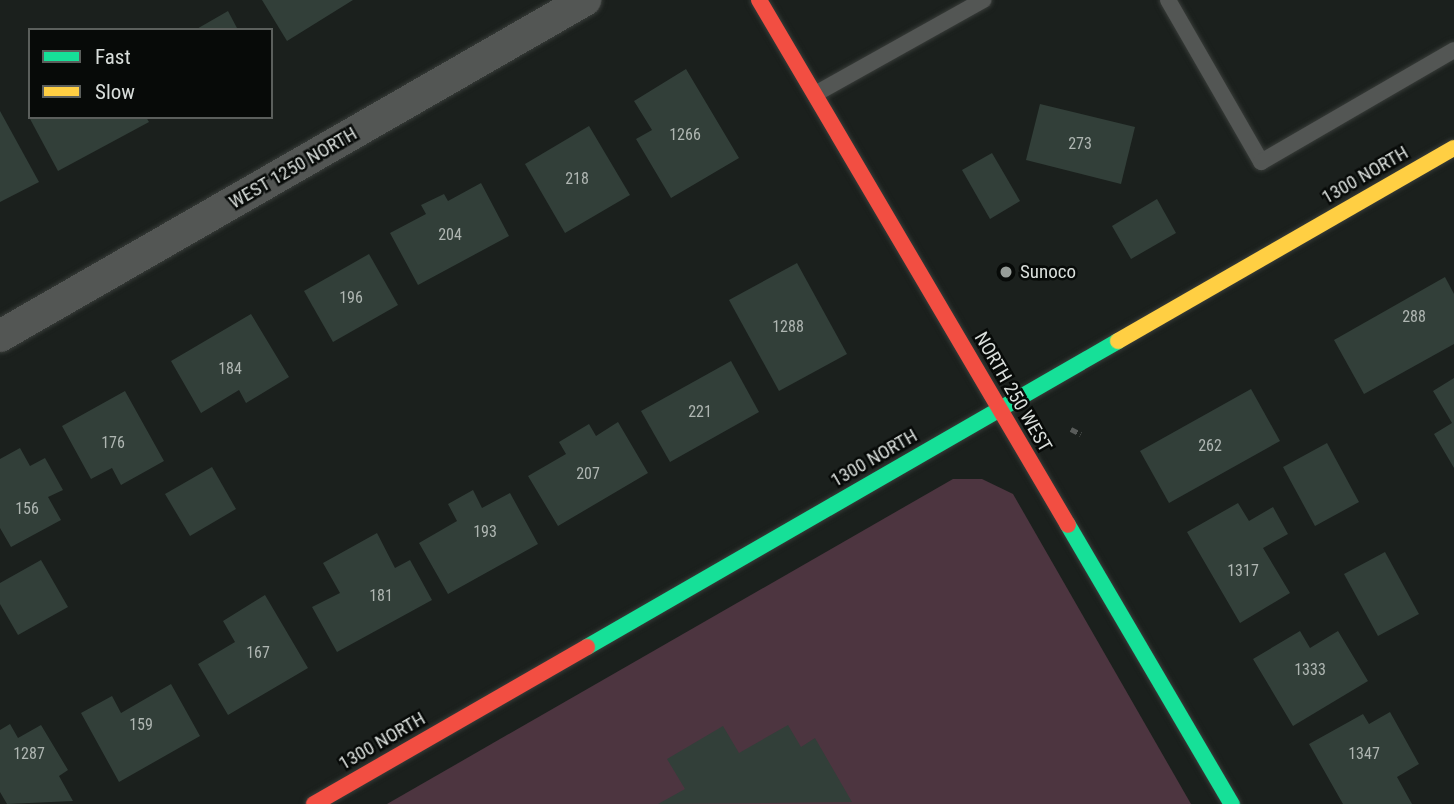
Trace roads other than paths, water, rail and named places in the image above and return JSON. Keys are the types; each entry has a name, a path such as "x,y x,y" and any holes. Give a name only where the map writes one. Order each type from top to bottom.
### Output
{"street":[{"name":"WEST 1250 NORTH","path":"0,337 585,0"},
{"name":"NORTH 250 WEST","path":"759,0 1232,804"},
{"name":"1300 NORTH","path":"314,804 1454,148"}],"lane":[{"path":"815,94 983,0"},
{"path":"1168,0 1261,162 1454,50"}],"place":[{"name":"Sunoco","path":"1006,272"}]}
